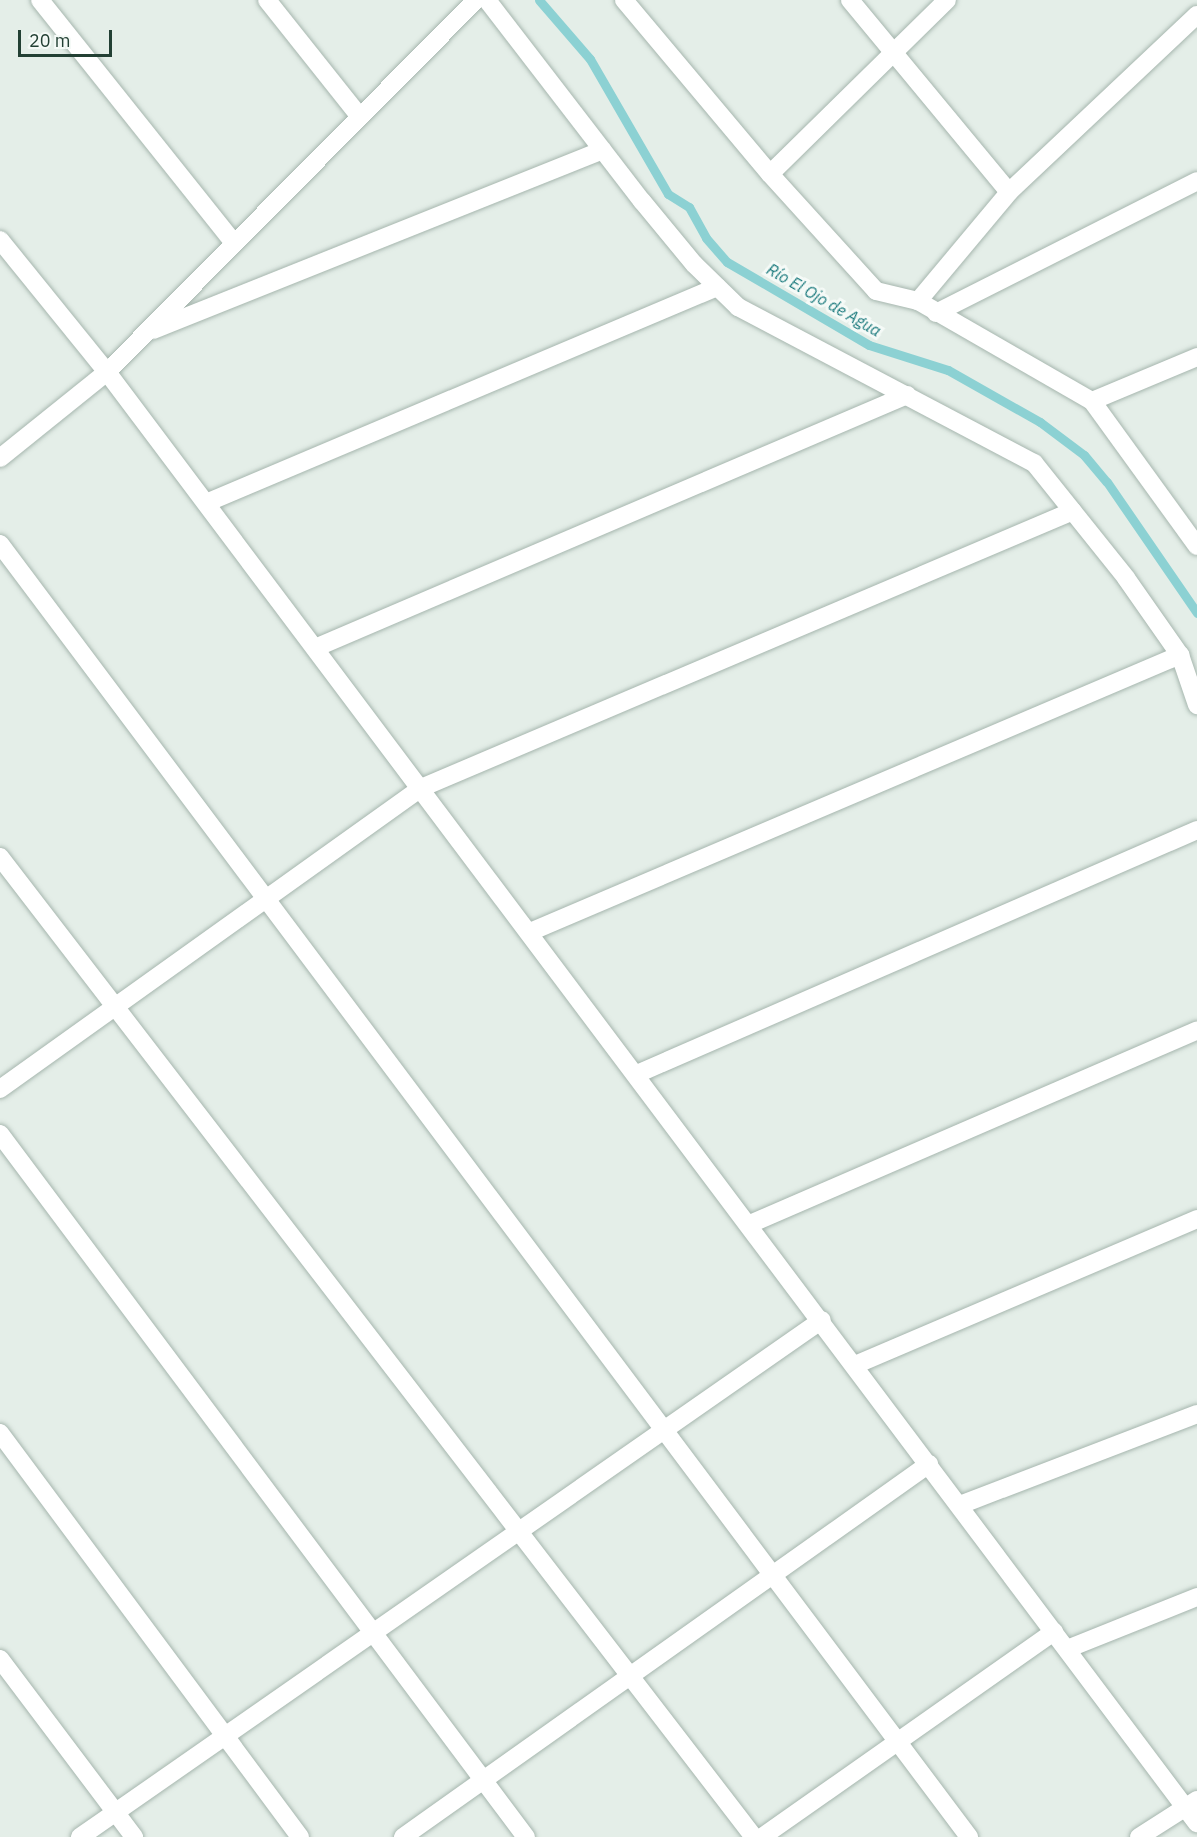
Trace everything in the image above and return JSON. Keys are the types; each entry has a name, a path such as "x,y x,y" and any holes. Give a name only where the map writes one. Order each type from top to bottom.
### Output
{"street":[{"path":"40,0 234,243"},
{"path":"267,0 360,117"},
{"path":"0,458 107,372 476,0"},
{"path":"487,0 602,150 717,286 738,307 778,332 907,395 1034,463 1073,511 1180,655 1197,705"},
{"path":"624,0 770,174 876,291 918,301 1092,401 1195,539"},
{"path":"850,0 1009,192"},
{"path":"770,174 892,51 947,0"},
{"path":"918,301 1009,192 1197,15"},
{"path":"146,333 602,150"},
{"path":"936,313 1197,181"},
{"path":"0,240 107,372 750,1224 1054,1632 1190,1803 1197,1823"},
{"path":"206,503 717,286"},
{"path":"1092,401 1197,357"},
{"path":"315,648 907,395"},
{"path":"0,1089 421,788 1073,511"},
{"path":"0,544 969,1837"},
{"path":"530,932 1180,655"},
{"path":"637,1074 1197,830"},
{"path":"0,857 754,1837"},
{"path":"750,1224 1197,1031"},
{"path":"0,1134 526,1837"},
{"path":"855,1365 1197,1219"},
{"path":"80,1837 822,1320"},
{"path":"960,1504 1197,1414"},
{"path":"0,1433 300,1837"},
{"path":"403,1837 929,1464"},
{"path":"1067,1649 1197,1597"},
{"path":"762,1837 1054,1632"},
{"path":"0,1659 6,1680 135,1837"},
{"path":"1139,1837 1190,1803"}],"waterway":[{"name":"Río El Ojo de Agua","path":"539,0 590,59 668,194 689,207 706,238 727,262 869,345 948,370 1040,422 1084,455 1107,482 1197,613"}]}
